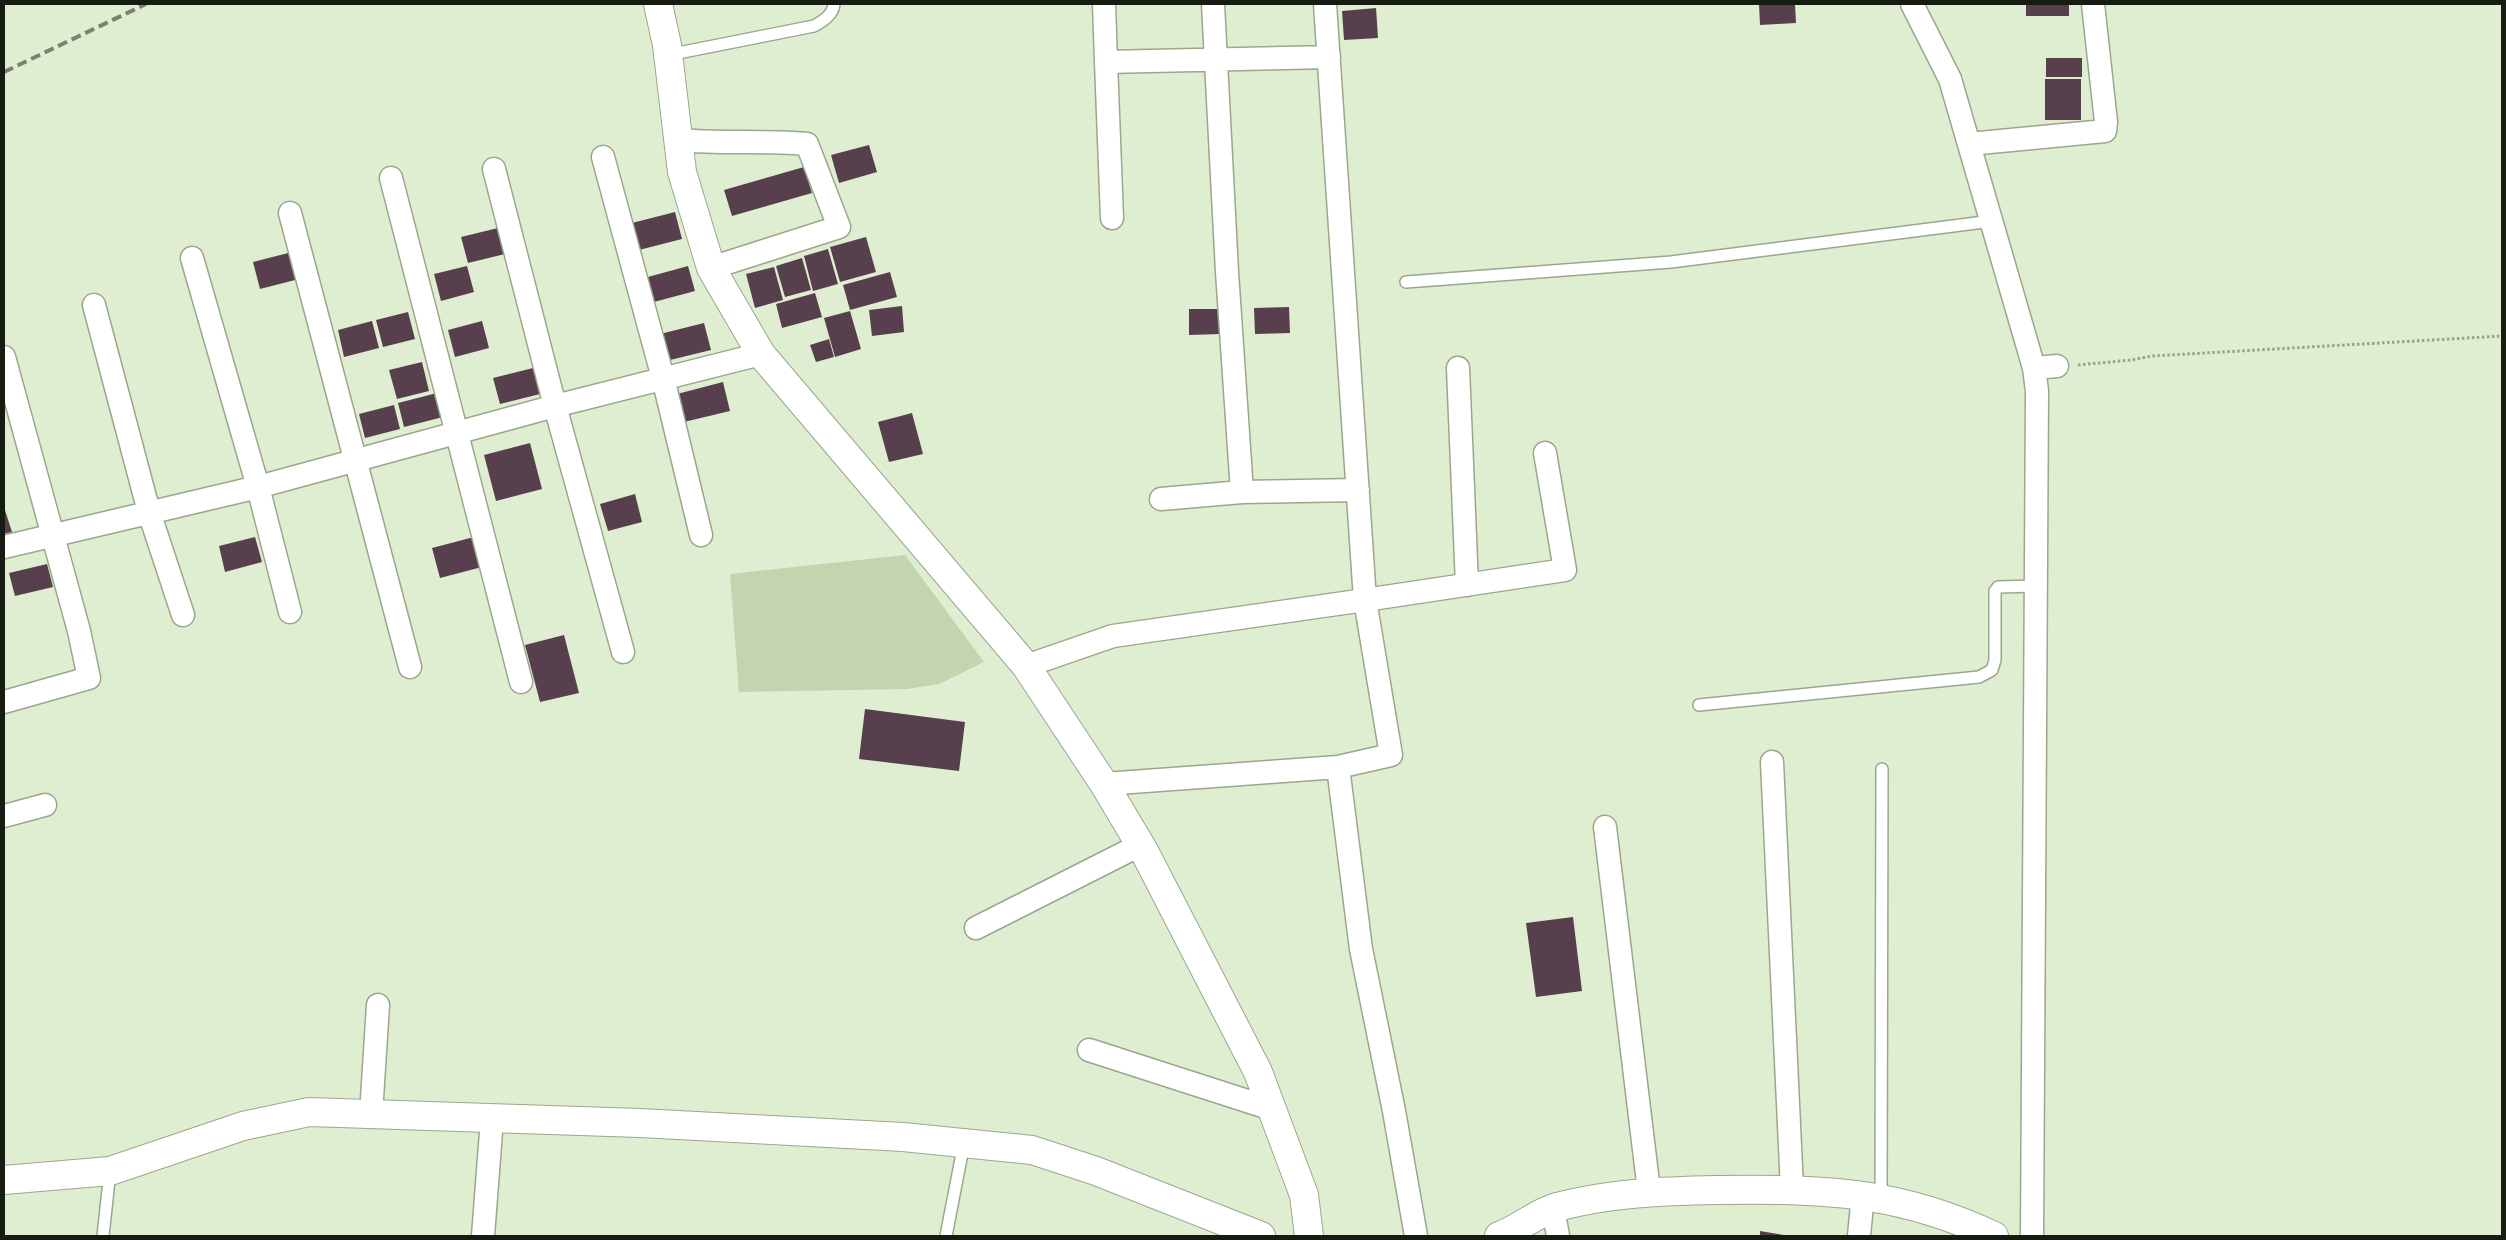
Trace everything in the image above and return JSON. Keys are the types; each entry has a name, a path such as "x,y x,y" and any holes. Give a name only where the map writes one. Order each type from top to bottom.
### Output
{"street":[{"path":"658,4 668,55 682,172 711,268 761,354 1026,666 1104,784 1140,845 1258,1072 1304,1195 1309,1236"},
{"path":"1104,4 1112,218"},
{"path":"1213,4 1226,272 1242,492"},
{"path":"1104,784 1338,767 1391,755 1365,600 1325,4"},
{"path":"1912,4 1950,78 2034,368 2038,391 2032,1236"},
{"path":"1969,144 2105,131 2106,122 2094,4"},
{"path":"1106,62 1329,57"},
{"path":"679,140 715,143 773,141 807,144 838,227 711,268"},
{"path":"603,157 663,378 701,535"},
{"path":"494,169 555,406 623,652"},
{"path":"391,178 521,682"},
{"path":"290,213 357,459 410,667"},
{"path":"192,258 258,487 290,612"},
{"path":"94,305 149,512 183,615"},
{"path":"4,547 258,487 456,432 761,354"},
{"path":"4,357 79,631 89,678 4,702"},
{"path":"2034,368 2057,366"},
{"path":"1458,368 1467,585"},
{"path":"1026,666 1113,636 1565,570 1545,453"},
{"path":"1161,499 1242,492 1358,490"},
{"path":"1772,762 1792,1189"},
{"path":"1338,767 1361,949 1394,1111 1416,1236"},
{"path":"4,816 45,805"},
{"path":"1605,827 1649,1191"},
{"path":"976,928 1140,845"},
{"path":"371,1114 378,1005"},
{"path":"1089,1050 1272,1108"},
{"path":"4,1180 110,1171 243,1126 309,1112 640,1123 903,1137 1032,1150 1096,1171 1261,1236"},
{"path":"483,1236 492,1119"},
{"path":"1499,1236 1553,1208 1598,1196 1649,1191 1792,1189 1872,1196 1957,1228 1994,1236"},
{"path":"1858,1236 1872,1196"},
{"path":"1553,1208 1558,1236"}],"lane":[{"path":"668,55 814,26 824,20 833,10 834,4"},
{"path":"1406,282 1671,262 1992,221"},
{"path":"1700,705 1979,677 1992,670 1995,660 1995,591 1998,587 2036,586"},
{"path":"1872,1196 1882,769"},
{"path":"946,1236 964,1143"},
{"path":"103,1236 110,1171"}],"path":[{"path":"2057,366 2131,360 2152,356 2502,336"}],"green space":[{"path":"905,555 984,662 939,684 907,689 739,692 730,574"}],"building":[{"path":"1759,4 1795,4 1796,23 1760,25"},
{"path":"2026,4 2069,4 2069,16 2026,16"},
{"path":"1376,8 1378,38 1344,40 1342,11"},
{"path":"2046,58 2082,58 2082,77 2046,77"},
{"path":"2045,79 2081,79 2081,120 2045,120"},
{"path":"869,145 877,172 839,183 831,155"},
{"path":"804,167 812,193 732,216 724,190"},
{"path":"675,212 682,239 639,250 632,223"},
{"path":"498,228 505,254 468,263 461,237"},
{"path":"866,237 876,272 840,282 830,247"},
{"path":"828,249 838,284 813,291 804,256"},
{"path":"292,252 299,279 260,289 253,262"},
{"path":"802,258 811,290 785,297 776,266"},
{"path":"467,266 474,292 441,301 434,274"},
{"path":"688,266 695,291 654,302 648,277"},
{"path":"774,267 783,300 755,308 746,274"},
{"path":"890,272 897,297 850,310 843,285"},
{"path":"815,293 822,317 782,328 776,304"},
{"path":"902,306 904,332 872,336 869,310"},
{"path":"1289,307 1290,333 1255,334 1254,308"},
{"path":"1189,309 1219,309 1220,334 1189,335"},
{"path":"850,311 861,349 835,357 824,318"},
{"path":"408,312 415,339 383,347 376,320"},
{"path":"372,321 379,348 344,357 338,330"},
{"path":"482,321 489,348 455,357 448,330"},
{"path":"704,323 711,350 666,361 660,334"},
{"path":"829,339 834,357 816,362 810,345"},
{"path":"422,362 429,391 397,399 389,370"},
{"path":"533,368 540,394 500,404 493,378"},
{"path":"723,382 730,411 684,422 677,394"},
{"path":"437,393 443,417 404,427 398,403"},
{"path":"394,405 400,429 365,438 359,414"},
{"path":"912,413 923,454 889,462 878,422"},
{"path":"530,443 542,489 496,501 484,455"},
{"path":"635,494 642,522 608,531 600,504"},
{"path":"4,507 12,532 4,534"},
{"path":"255,537 262,562 225,572 219,546"},
{"path":"474,537 482,567 440,578 432,548"},
{"path":"47,564 53,587 15,596 9,573"},
{"path":"564,635 579,693 540,702 525,645"},
{"path":"865,709 965,722 959,771 859,759"},
{"path":"1573,917 1582,991 1536,997 1526,923"},
{"path":"1760,1231 1784,1235 1784,1236 1760,1236"}],"railway":[{"path":"4,72 146,4"}]}
